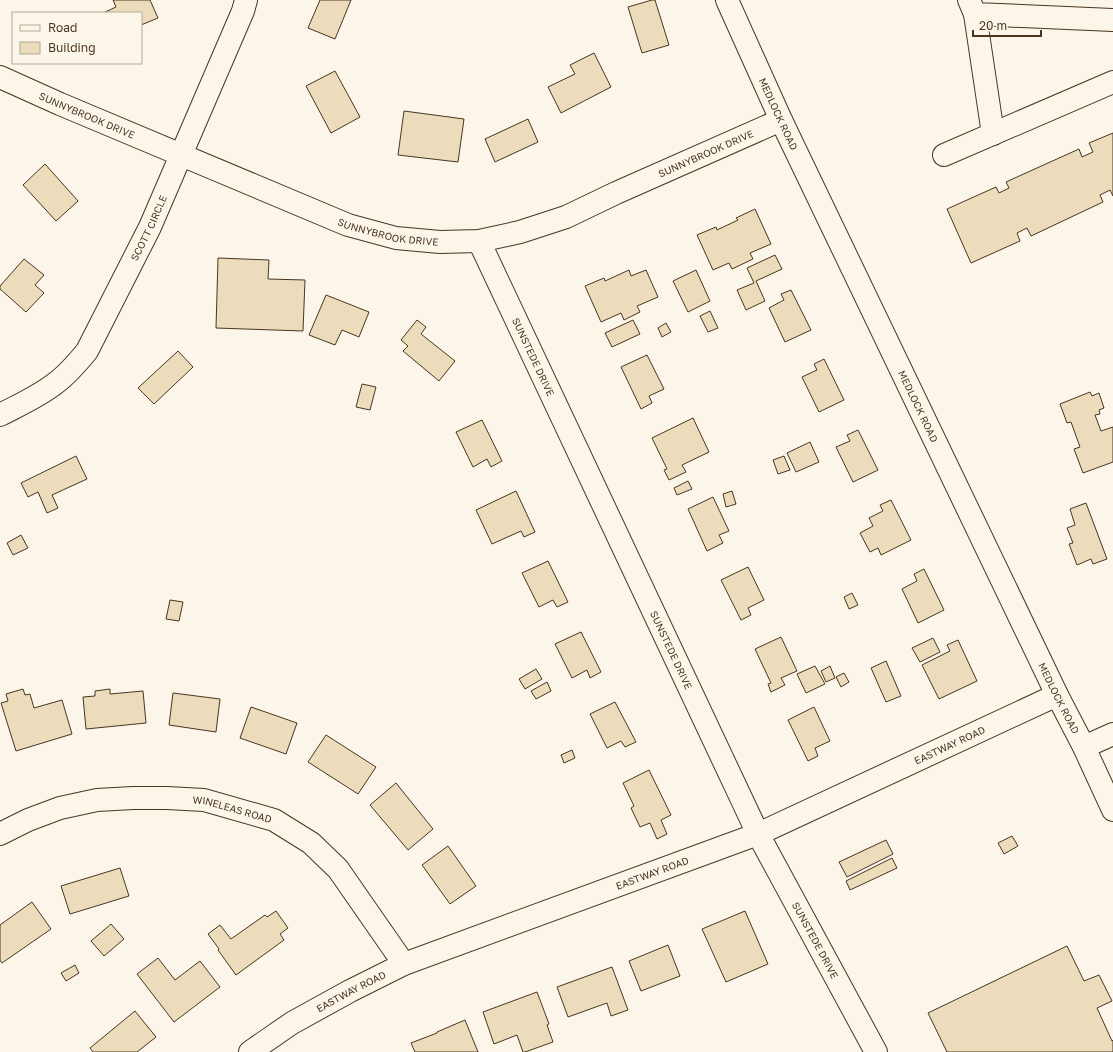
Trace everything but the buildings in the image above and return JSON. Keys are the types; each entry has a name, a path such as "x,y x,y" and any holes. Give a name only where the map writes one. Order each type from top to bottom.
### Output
{"street":[{"name":"SCOTT CIRCLE","path":"0,415 54,385 73,368 87,351 150,227 243,11 246,0"},
{"name":"MEDLOCK ROAD","path":"728,0 781,120 1113,810"},
{"path":"993,134 972,7 1112,25"},
{"name":"SUNNYBROOK DRIVE","path":"0,77 60,104 348,225 396,238 440,242 479,241 520,232 566,217 616,193 781,120"},
{"path":"944,155 1113,82"},
{"name":"SUNSTEDE DRIVE","path":"479,241 758,834 876,1052"},
{"name":"EASTWAY ROAD","path":"250,1052 292,1023 350,991 404,964 758,834 1057,695"},
{"path":"1084,747 1113,734"},
{"name":"WINELEAS ROAD","path":"0,834 28,820 60,808 97,800 132,798 204,800 274,820 311,843 338,869 404,964"}]}
